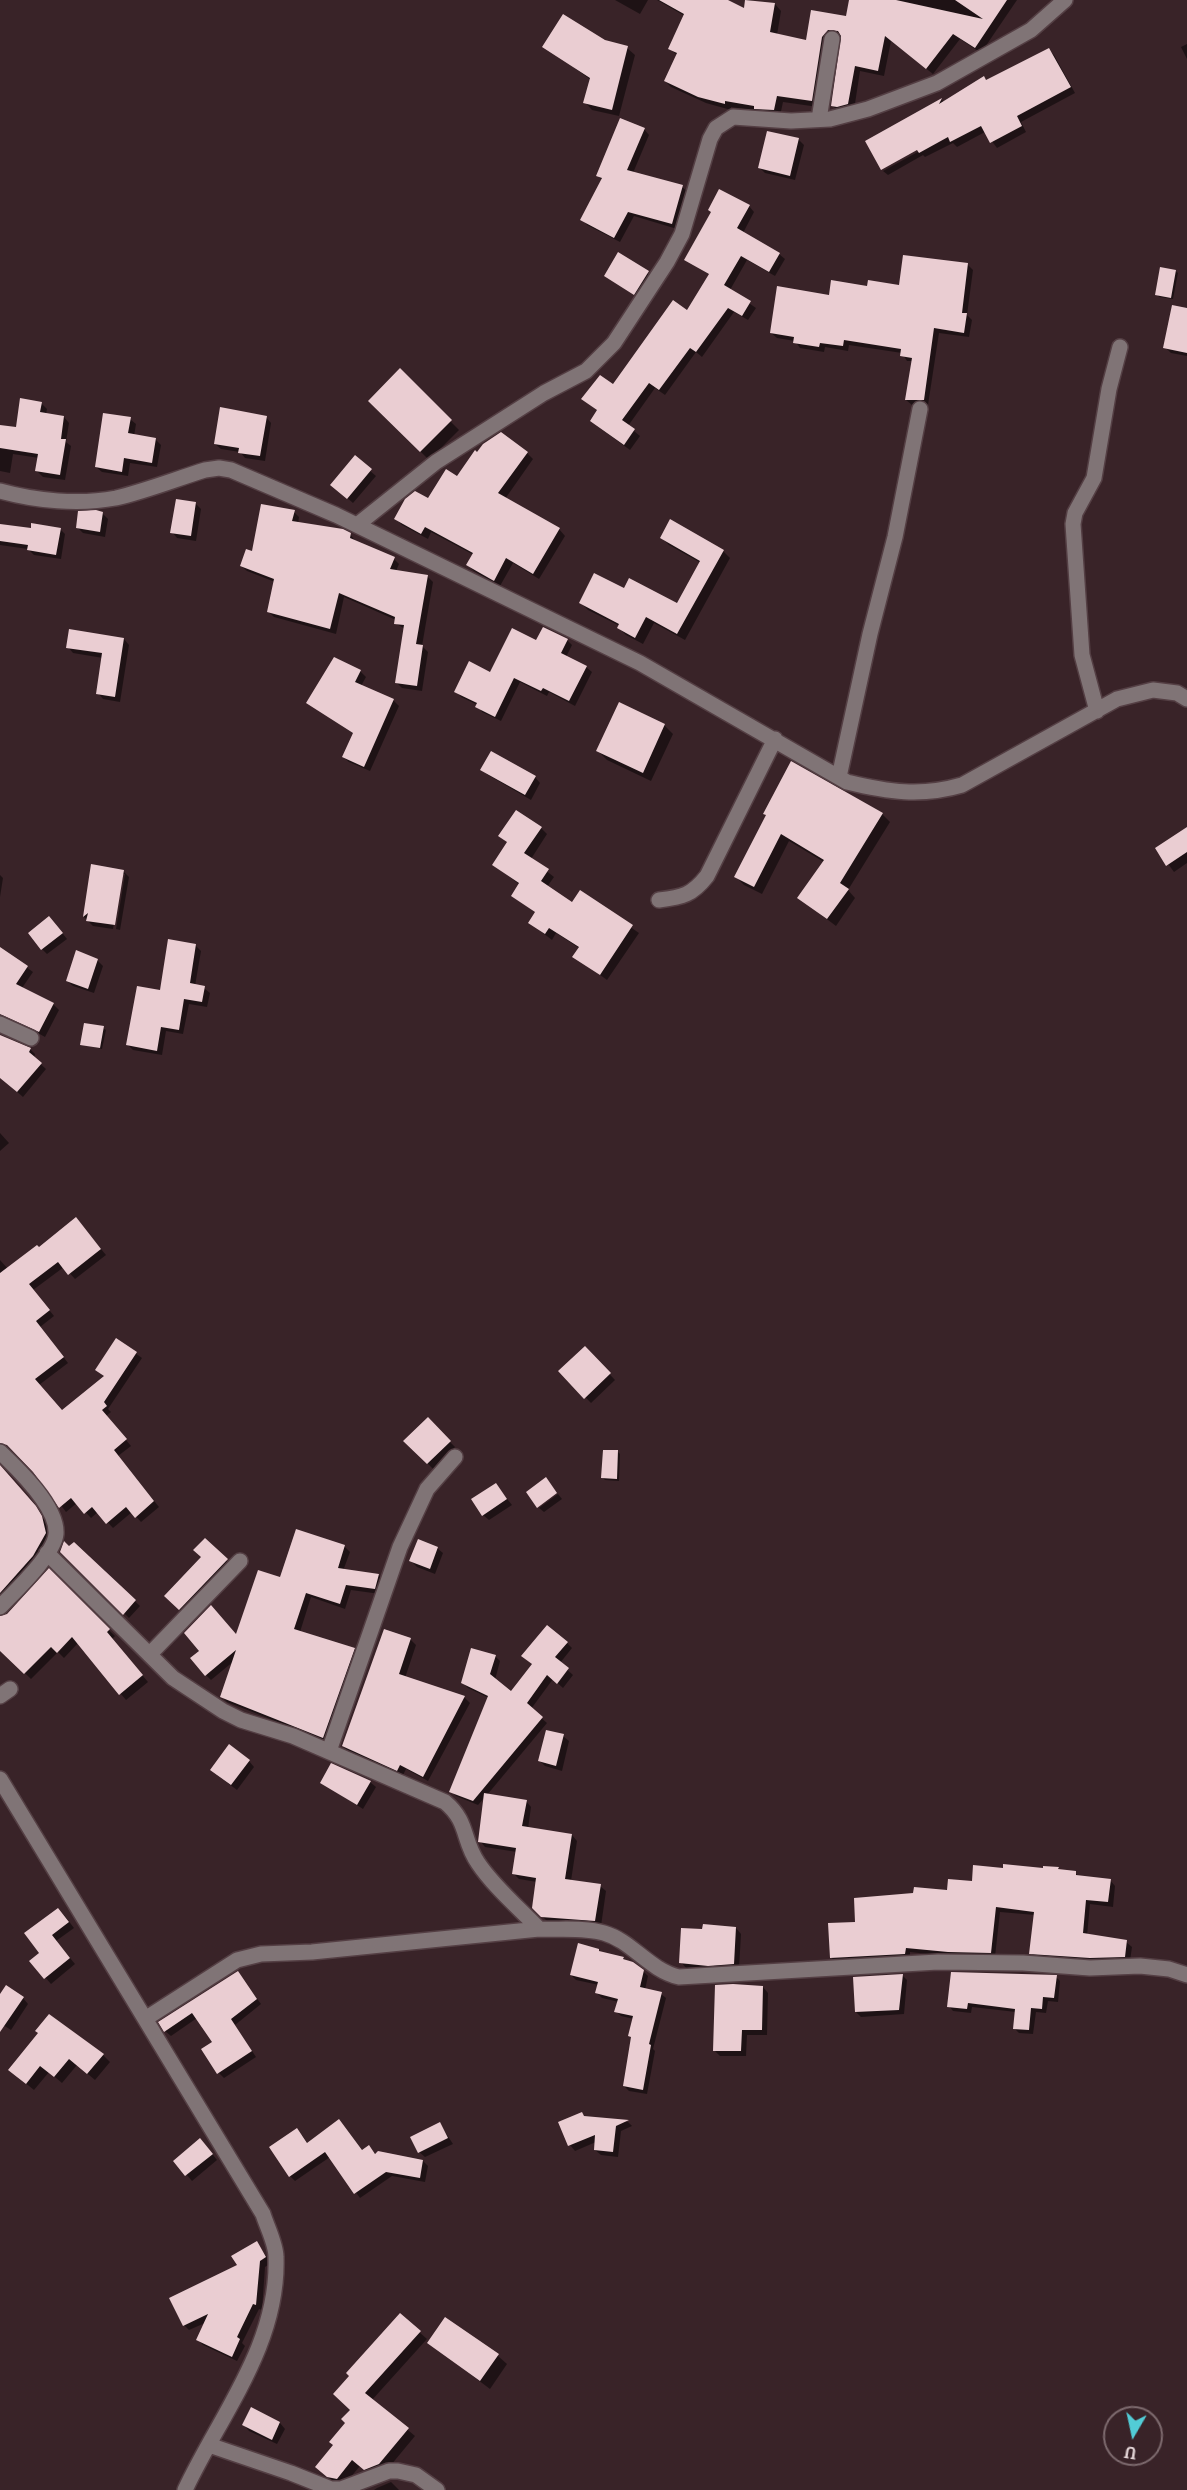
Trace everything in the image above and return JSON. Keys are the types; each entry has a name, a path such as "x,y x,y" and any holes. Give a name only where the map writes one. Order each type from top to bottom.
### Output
{"street":[{"path":"357,525 436,462 544,393 586,371 614,343 667,262 682,234 710,139 717,128 734,117 791,121 819,119 868,109 937,83 1031,30 1065,0"},
{"path":"819,119 832,39"},
{"path":"1097,711 1082,655 1073,524 1075,513 1094,478 1109,389 1120,347"},
{"path":"839,777 870,634 896,537 920,409"},
{"path":"0,491 26,498 76,501 115,498 219,468 231,470 357,525 640,663 847,782 881,791 939,792 962,785 1117,699 1153,690 1177,693 1187,699"},
{"path":"659,900 687,895 696,889 707,876 775,739"},
{"path":"0,1024 31,1038"},
{"path":"0,1452 25,1475 50,1512 55,1523 56,1535 40,1564 0,1607"},
{"path":"329,1751 400,1547 427,1489 454,1456"},
{"path":"47,1552 173,1678 223,1711 241,1720 293,1736 445,1802 457,1812 470,1851 480,1866 539,1929"},
{"path":"150,1654 240,1561"},
{"path":"0,1779 263,2214 276,2256 272,2300 250,2370 213,2446 185,2490"},
{"path":"145,2019 237,1960 261,1954 312,1952 539,1929 604,1933 618,1940 653,1966 667,1974 679,1977 938,1962 1023,1963 1090,1968 1140,1966 1169,1969 1187,1975"},
{"path":"213,2446 331,2489 341,2490 388,2471 398,2470 416,2475 437,2490"}],"building":[{"path":"659,0 728,0 744,8 745,0 775,3 770,32 806,40 811,10 846,16 849,0 896,0 983,19 955,0 1007,0 975,48 953,34 926,69 885,36 878,71 855,66 848,104 837,107 831,106 841,36 838,31 828,30 822,37 812,101 777,96 774,110 754,109 754,106 725,101 725,104 698,97 664,81 677,53 668,49 684,14"},
{"path":"563,14 605,40 628,46 612,110 583,103 590,78 542,47"},
{"path":"1049,48 1071,87 1017,116 1022,126 990,143 981,126 950,142 948,137 919,153 917,150 881,170 865,141 942,98 939,104 984,76 986,80"},
{"path":"620,118 645,128 627,170 683,185 672,224 628,212 614,238 580,220 602,178 596,176"},
{"path":"767,131 799,138 790,176 758,168"},
{"path":"719,189 750,205 737,228 780,253 769,272 741,256 724,285 751,301 742,316 728,308 696,352 690,348 659,390 649,383 622,420 635,429 624,445 590,421 597,410 581,399 600,375 613,384 673,300 687,310 709,274 684,260 711,212 708,210"},
{"path":"618,252 649,271 634,295 604,276"},
{"path":"903,255 968,263 962,313 967,313 964,333 934,328 924,400 905,400 912,358 900,356 901,349 844,340 843,346 820,343 819,347 793,343 794,337 770,333 777,286 829,295 831,280 867,286 868,280 899,285"},
{"path":"1160,267 1176,270 1171,298 1155,295"},
{"path":"1172,305 1187,308 1187,353 1163,348"},
{"path":"400,368 452,420 420,452 368,401"},
{"path":"20,398 42,402 40,412 64,416 61,439 66,439 60,475 35,471 38,454 0,448 0,425 16,427"},
{"path":"220,407 267,416 260,456 238,453 239,448 214,444"},
{"path":"103,413 131,417 128,433 156,438 152,463 124,458 122,472 95,467"},
{"path":"501,432 528,452 498,493 560,528 533,574 506,558 494,581 466,565 473,553 425,527 421,534 394,519 405,499 415,491 428,498 446,469 457,476 475,450 477,452 483,444"},
{"path":"355,455 372,469 347,499 330,485"},
{"path":"176,499 196,502 191,536 170,533"},
{"path":"261,504 295,510 292,521 343,529 351,533 350,538 395,557 390,569 428,575 416,644 423,645 417,686 395,683 404,625 394,624 395,617 339,593 330,629 267,612 274,579 240,566 246,549 252,551"},
{"path":"78,511 103,512 100,532 76,528"},
{"path":"670,519 724,550 677,634 646,617 635,638 617,628 619,624 579,603 594,573 624,588 629,578 677,603 700,561 660,538"},
{"path":"31,523 61,528 56,555 27,550 28,545 0,541 0,524 31,528"},
{"path":"543,627 568,639 561,653 587,666 569,701 543,688 541,691 514,678 495,717 475,707 477,703 454,692 469,661 490,672 512,628 536,640"},
{"path":"69,629 124,638 115,697 96,694 102,653 66,648"},
{"path":"334,657 361,670 355,682 394,699 364,767 342,757 353,733 306,703"},
{"path":"619,702 665,724 643,773 596,751"},
{"path":"491,751 536,776 525,795 480,770"},
{"path":"791,761 883,813 840,883 849,889 827,919 797,898 824,860 781,834 754,887 734,877"},
{"path":"516,810 542,827 524,853 549,869 541,881 572,902 580,890 633,925 600,975 572,957 579,947 549,928 545,934 528,923 535,912 511,896 519,883 492,865 507,842 498,836"},
{"path":"1187,827 1187,852 1166,866 1155,848"},
{"path":"91,864 124,870 115,925 86,921 88,913 83,917"},
{"path":"49,916 63,933 41,950 28,933"},
{"path":"168,939 196,944 190,983 205,986 202,1002 184,999 179,1030 161,1027 157,1051 126,1045 137,986 160,990"},
{"path":"0,947 28,966 16,984 54,1003 39,1032 0,1014"},
{"path":"76,950 98,959 88,989 66,981"},
{"path":"84,1023 104,1026 100,1048 80,1045"},
{"path":"0,1035 31,1048 29,1052 42,1063 17,1092 0,1078"},
{"path":"76,1217 101,1249 68,1275 58,1262 29,1284 50,1310 36,1321 64,1357 35,1379 62,1410 104,1376 95,1370 116,1338 137,1352 104,1402 107,1406 102,1410 127,1439 114,1450 154,1501 135,1518 126,1507 106,1524 92,1507 84,1514 71,1498 59,1508 33,1472 7,1445 0,1443 0,1273 37,1245 39,1247"},
{"path":"585,1346 611,1373 584,1399 558,1371"},
{"path":"428,1417 451,1441 427,1464 403,1441"},
{"path":"603,1450 618,1450 617,1479 601,1478"},
{"path":"0,1465 36,1506 42,1516 46,1533 33,1556 0,1593"},
{"path":"546,1477 557,1493 537,1508 526,1492"},
{"path":"496,1483 507,1499 482,1516 471,1499"},
{"path":"296,1529 345,1545 338,1568 379,1574 375,1589 346,1585 340,1604 306,1593 294,1629 355,1648 323,1738 220,1697 236,1650 205,1676 190,1658 199,1651 184,1633 211,1605 236,1634 258,1570 280,1577"},
{"path":"205,1538 228,1559 179,1610 164,1596 201,1557 193,1550"},
{"path":"418,1539 438,1547 430,1569 409,1561"},
{"path":"64,1541 69,1546 74,1542 136,1600 123,1615 60,1552"},
{"path":"49,1568 110,1629 107,1632 143,1675 119,1695 72,1637 57,1653 51,1647 24,1674 0,1651 0,1616 7,1614"},
{"path":"547,1625 568,1642 555,1657 569,1668 557,1684 547,1675 527,1703 543,1717 473,1801 449,1792 488,1696 461,1683 471,1648 496,1655 490,1674 511,1691 532,1664 521,1656"},
{"path":"384,1629 411,1638 399,1674 465,1696 423,1777 400,1765 397,1771 342,1746"},
{"path":"546,1730 564,1734 556,1766 538,1761"},
{"path":"229,1744 250,1760 231,1785 210,1770"},
{"path":"331,1763 371,1781 357,1805 320,1783"},
{"path":"484,1793 527,1800 522,1826 572,1834 565,1879 601,1884 595,1921 541,1917 532,1908 536,1878 512,1874 516,1848 478,1842"},
{"path":"1003,1864 1043,1868 1043,1866 1059,1867 1058,1869 1076,1871 1076,1875 1111,1879 1108,1902 1086,1900 1083,1933 1127,1940 1125,1957 1090,1958 1029,1954 1034,1912 996,1907 991,1953 906,1948 905,1954 830,1958 828,1923 855,1922 854,1898 913,1893 914,1887 947,1890 948,1879 972,1881 973,1865 1003,1868"},
{"path":"58,1908 69,1922 52,1935 70,1958 44,1979 29,1961 39,1953 24,1933"},
{"path":"703,1924 736,1927 734,1964 708,1966 679,1963 681,1928 702,1929"},
{"path":"578,1943 633,1962 644,1970 640,1987 662,1992 649,2044 651,2045 643,2090 623,2086 631,2037 628,2036 633,2016 614,2012 618,1999 595,1993 598,1982 570,1975"},
{"path":"238,1971 257,1999 231,2019 252,2051 217,2074 201,2049 212,2042 192,2013 164,2032 158,2022"},
{"path":"951,1972 1057,1975 1054,1998 1043,1997 1042,2009 1031,2008 1029,2030 1013,2029 1015,2009 968,2003 967,2009 947,2007"},
{"path":"903,1974 899,2010 855,2012 853,1977"},
{"path":"6,1985 24,1997 0,2032 0,1994"},
{"path":"715,1985 763,1986 762,2030 742,2030 741,2051 713,2051"},
{"path":"49,2014 104,2054 87,2074 69,2059 54,2077 40,2066 26,2084 8,2070 38,2033 35,2031"},
{"path":"582,2112 584,2116 629,2120 616,2126 613,2152 594,2150 595,2135 568,2146 558,2122"},
{"path":"339,2119 362,2150 369,2145 375,2154 378,2151 423,2160 420,2178 386,2172 354,2194 325,2152 289,2177 269,2147 297,2128 307,2143"},
{"path":"440,2122 448,2138 418,2153 410,2137"},
{"path":"200,2138 213,2154 185,2176 173,2161"},
{"path":"257,2241 266,2257 260,2261 256,2305 253,2304 237,2337 240,2339 232,2357 196,2340 208,2314 183,2326 169,2298 237,2265 231,2256"},
{"path":"400,2313 421,2331 365,2393 409,2428 379,2464 364,2470 352,2460 337,2479 327,2477 315,2467 333,2445 329,2442 345,2423 341,2419 350,2410 333,2394 349,2376 346,2373"},
{"path":"445,2317 499,2354 480,2381 427,2343"},
{"path":"251,2407 280,2422 272,2440 242,2425"}]}
